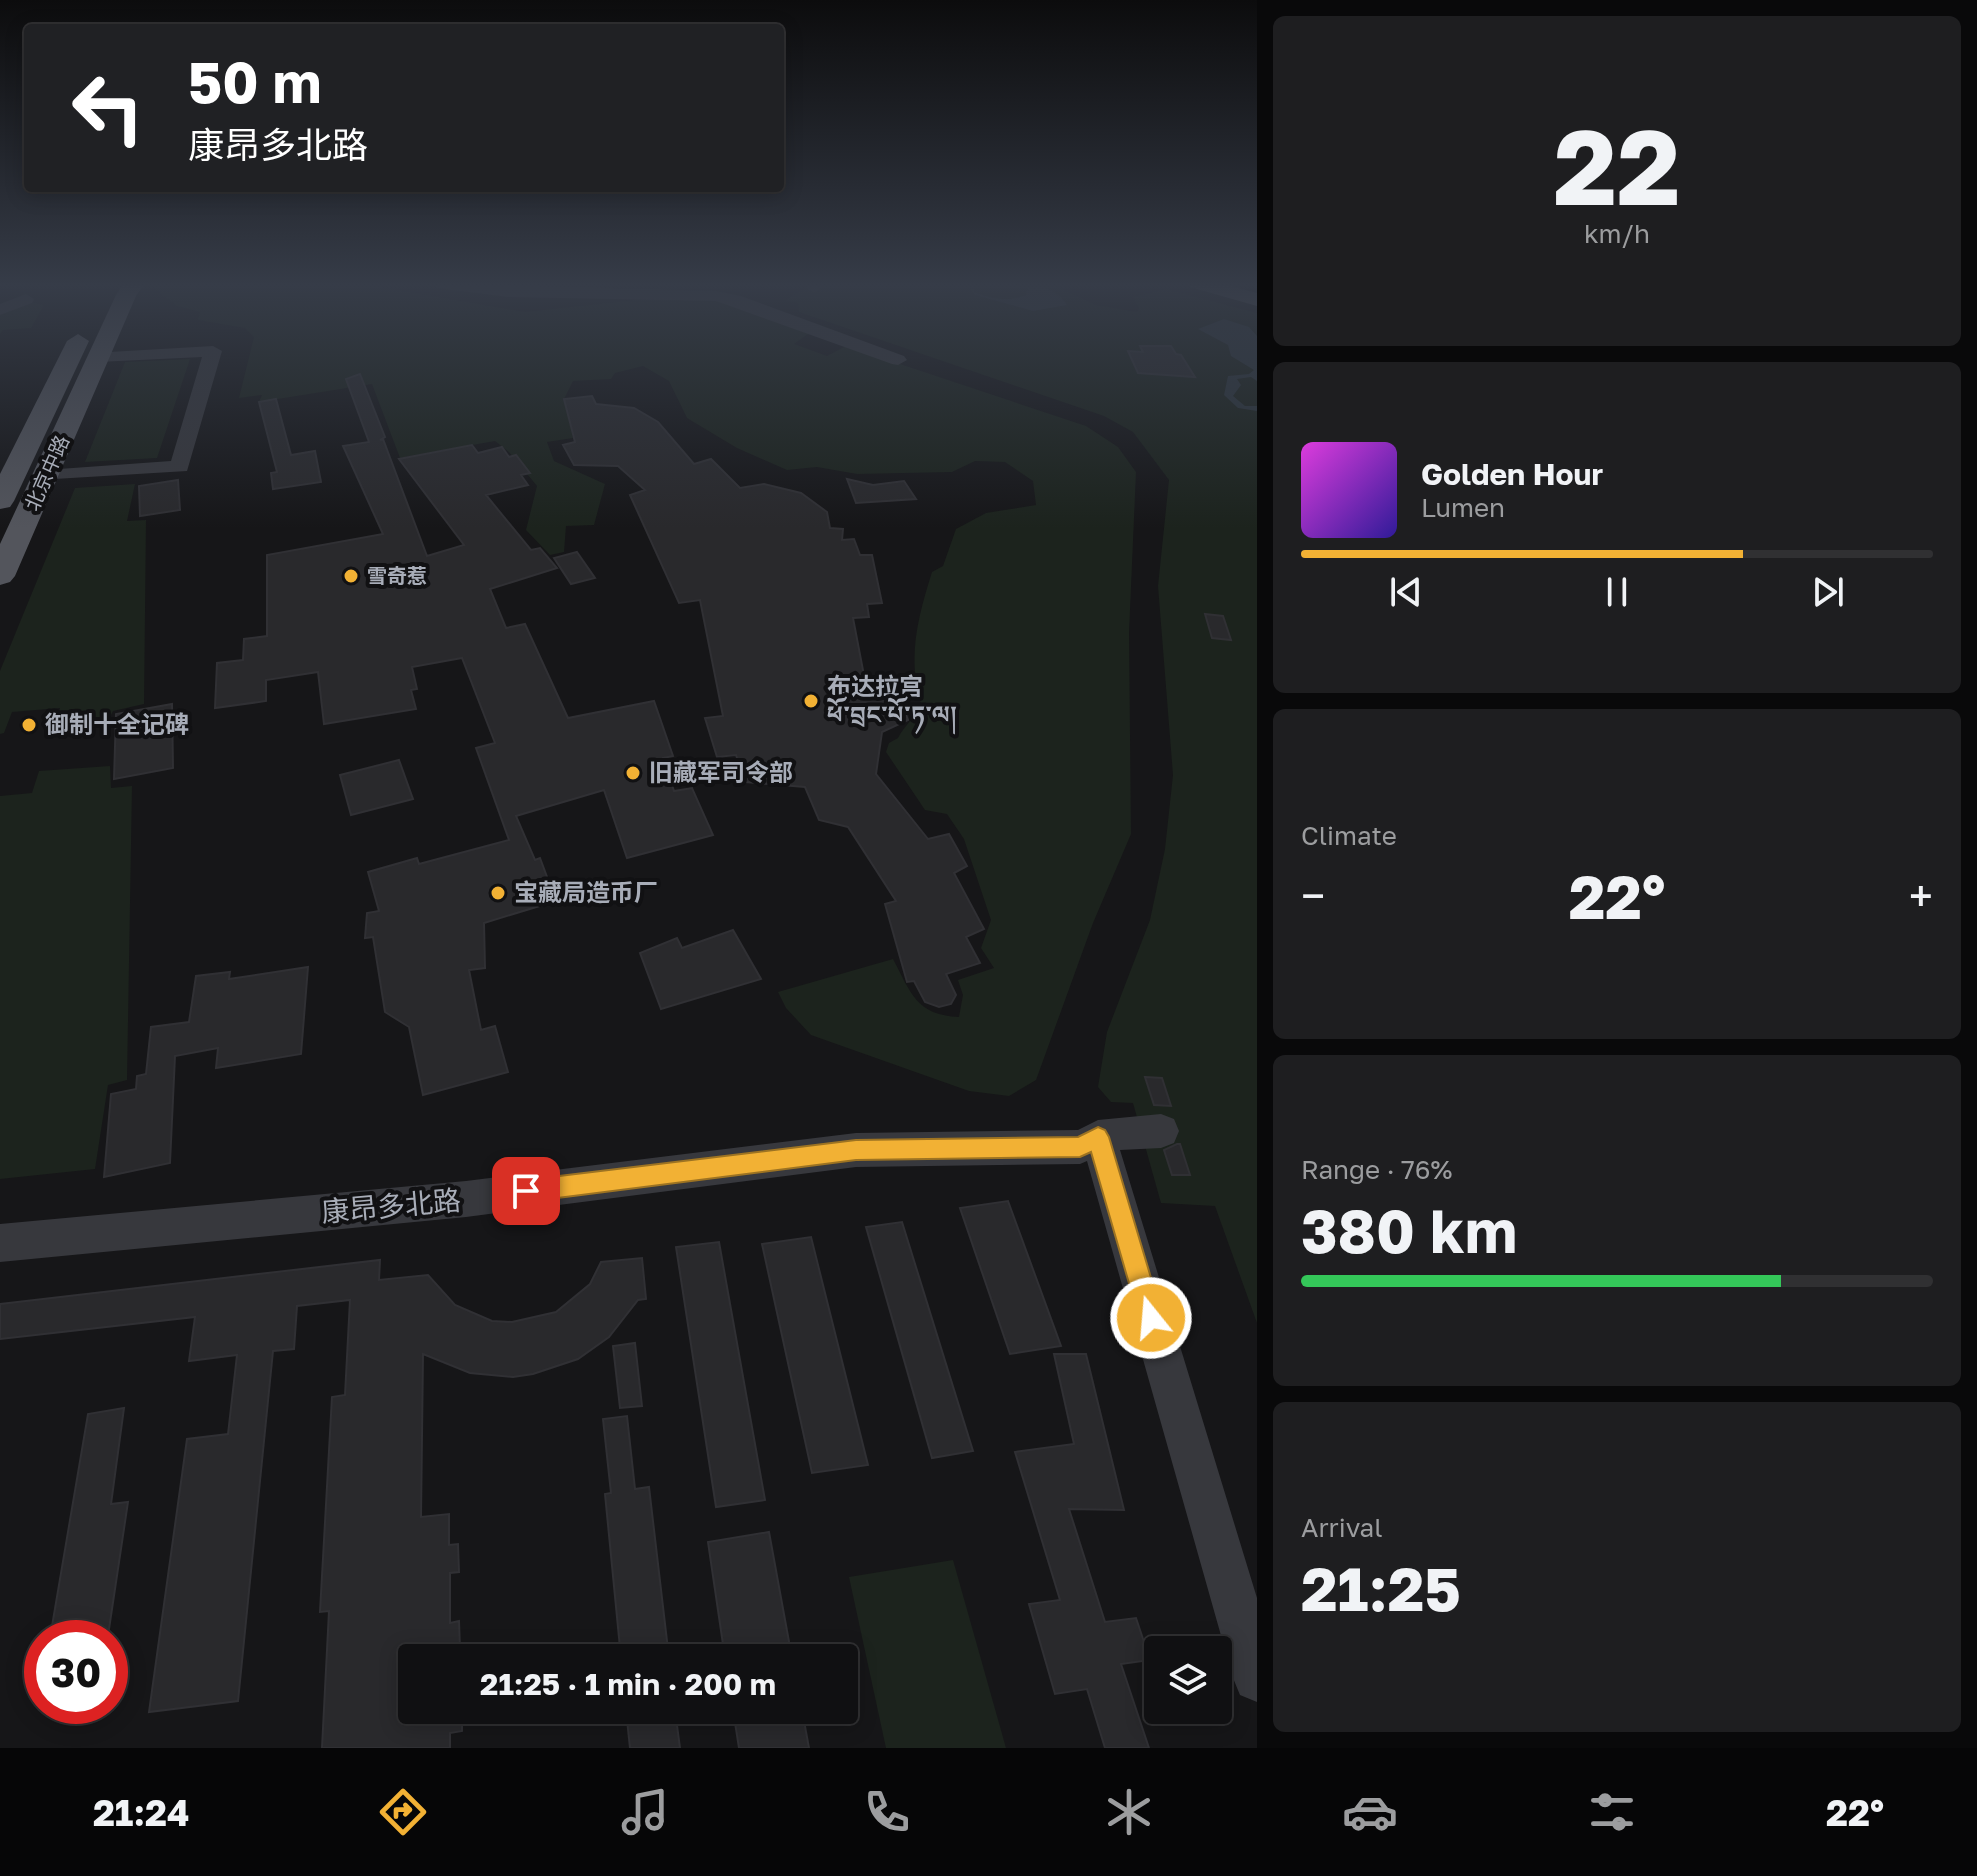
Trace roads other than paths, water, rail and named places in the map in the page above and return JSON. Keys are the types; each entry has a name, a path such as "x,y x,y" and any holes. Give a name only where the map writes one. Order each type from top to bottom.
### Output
{"main road":[{"name":"北京中路","path":"0,501 67,365"},
{"name":"北京中路","path":"0,576 95,365"}],"street":[{"path":"45,476 180,467 209,365"},
{"name":"康昂多北路","path":"0,1243 466,1199 856,1150 1080,1147 1098,1137 1132,1130 1161,1131"},
{"path":"1098,1137 1257,1678"}],"place":[{"name":"雪奇惹","path":"351,576"},
{"name":"布达拉宫 ཕོ་བྲང་པོ་ཏ་ལ།","path":"811,701"},
{"name":"御制十全记碑","path":"29,725"},
{"name":"旧藏军司令部","path":"633,773"},
{"name":"宝藏局造币厂","path":"498,893"}]}
